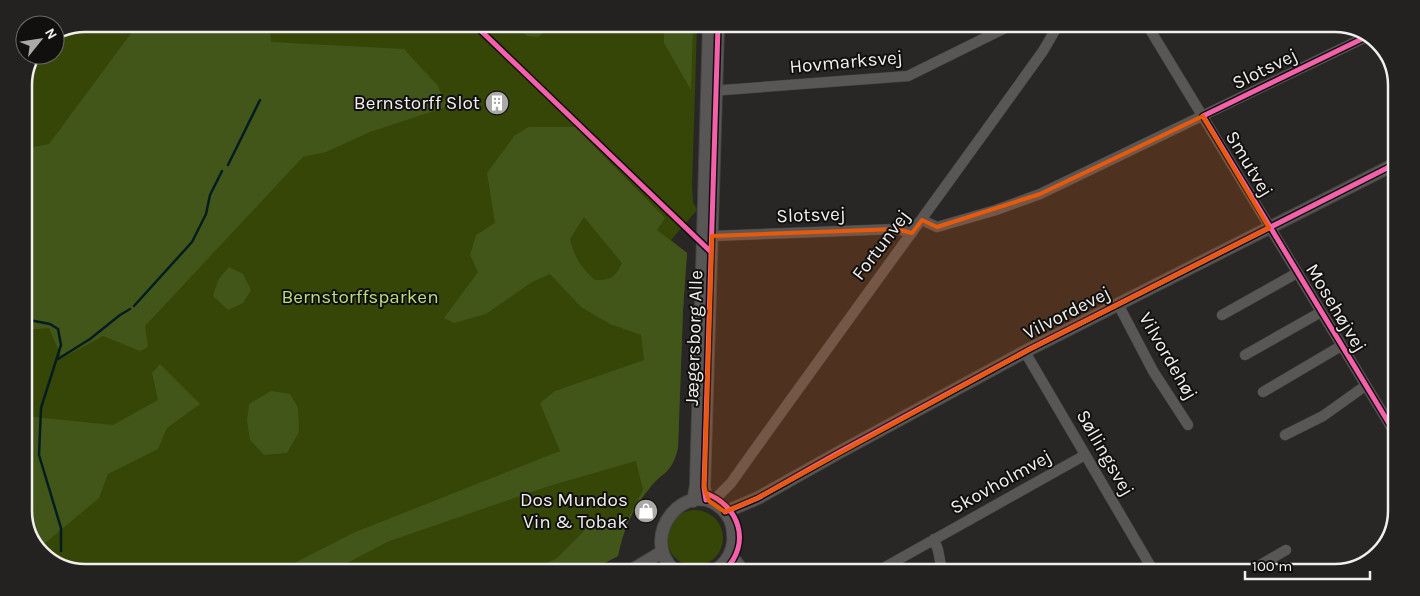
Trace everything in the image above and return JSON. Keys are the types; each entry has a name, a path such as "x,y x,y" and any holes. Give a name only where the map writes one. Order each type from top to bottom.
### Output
{"street":[{"name":"Jægersborg Alle","path":"708,32 711,91 712,236 704,487 715,508"},
{"name":"Jægersborg Alle","path":"715,508 696,486 711,91 717,32"},
{"name":"Hovmarksvej","path":"711,91 908,76 997,32"},
{"name":"Fortunvej","path":"715,508 731,483 1043,51 1054,32"},
{"name":"Smutvej","path":"1152,32 1269,228"},
{"name":"Slotsvej","path":"922,220 937,227 996,210 1040,194 1360,40"},
{"name":"Vilvordevej","path":"668,561 661,536 667,519 677,508 715,508 758,498 1025,352 1387,168"},
{"name":"Mosehøjvej","path":"1269,228 1388,422"},
{"name":"Slotsvej","path":"712,236 896,230 912,233"},
{"path":"1222,315 1297,273"},
{"name":"Vilvordehøj","path":"1118,304 1153,372 1188,425"},
{"path":"1245,355 1321,312"},
{"path":"1263,392 1341,346"},
{"name":"Søllingsvej","path":"1025,352 1149,564"},
{"path":"1285,436 1323,416 1366,386"},
{"name":"Skovholmvej","path":"890,564 1086,455"},
{"path":"715,508 734,537 730,554 725,564"},
{"path":"934,539 941,564"},
{"path":"1262,564 1286,550"},
{"path":"730,554 738,564"}],"highlighted area":[{"path":"1203,116 1269,228 1025,352 758,498 725,512 709,501 704,487 712,236 896,229 912,233 922,220 937,227 1040,194"}],"green space":[{"name":"Bernstorffsparken","path":"86,32 697,32 692,187 693,202 697,210 671,240 687,253 678,448 672,464 654,483 633,512 618,556 603,564 86,564 65,559 53,553 43,543 37,531 33,514 34,72 37,65 65,65 65,37"},
{"path":"132,32 270,32 271,42 404,49 438,86 449,106 370,132 326,152 303,157 145,326 148,347 140,351 103,336 62,358 49,328 33,329 33,149 49,144"},
{"path":"523,32 545,32 538,37 527,36"},
{"path":"664,32 693,32 691,90 664,43"},
{"path":"529,127 575,127 665,218 657,230 687,253 678,448 672,464 654,483 633,512 618,556 603,564 543,564 556,559 591,524 605,519 623,528 643,490 636,461 549,486 387,542 345,564 293,564 353,533 560,451 540,403 555,391 644,360 641,335 610,324 581,307 550,274 532,282 486,314 454,323 444,318 478,272 470,255 476,235 495,223 487,173 515,135","holes":["584,217 622,263 612,277 595,280 582,266 570,239"]},
{"path":"229,267 243,274 251,290 243,303 228,310 213,296 218,280"},
{"path":"160,364 200,404 167,428 158,449 108,474 99,498 44,544 37,531 33,514 33,417 113,425 158,400 152,373"},
{"path":"271,391 290,394 298,408 299,432 287,453 264,455 250,440 247,421 249,404"},
{"path":"690,510 700,510 711,515 718,522 723,533 721,549 715,558 706,564 684,564 675,558 667,543 667,533 672,522 679,515"}],"waterway":[{"path":"228,165 260,100"},
{"path":"134,306 192,242 206,214 210,195 222,171"},
{"path":"58,359 90,339 130,309"},
{"path":"33,321 50,324 58,329 61,345 41,408 39,455 61,528 61,551"}],"cycle path":[{"path":"482,32 711,252"},
{"path":"706,500 704,487 718,32"},
{"path":"1360,40 1203,116 1388,421"},
{"path":"725,512 758,498 1030,349 1387,168"},
{"path":"705,493 726,506 738,526 740,537 738,548 729,564"}],"place":[{"name":"Bernstorff Slot","path":"497,103"},
{"name":"Dos Mundos Vin & Tobak","path":"646,511"}]}
